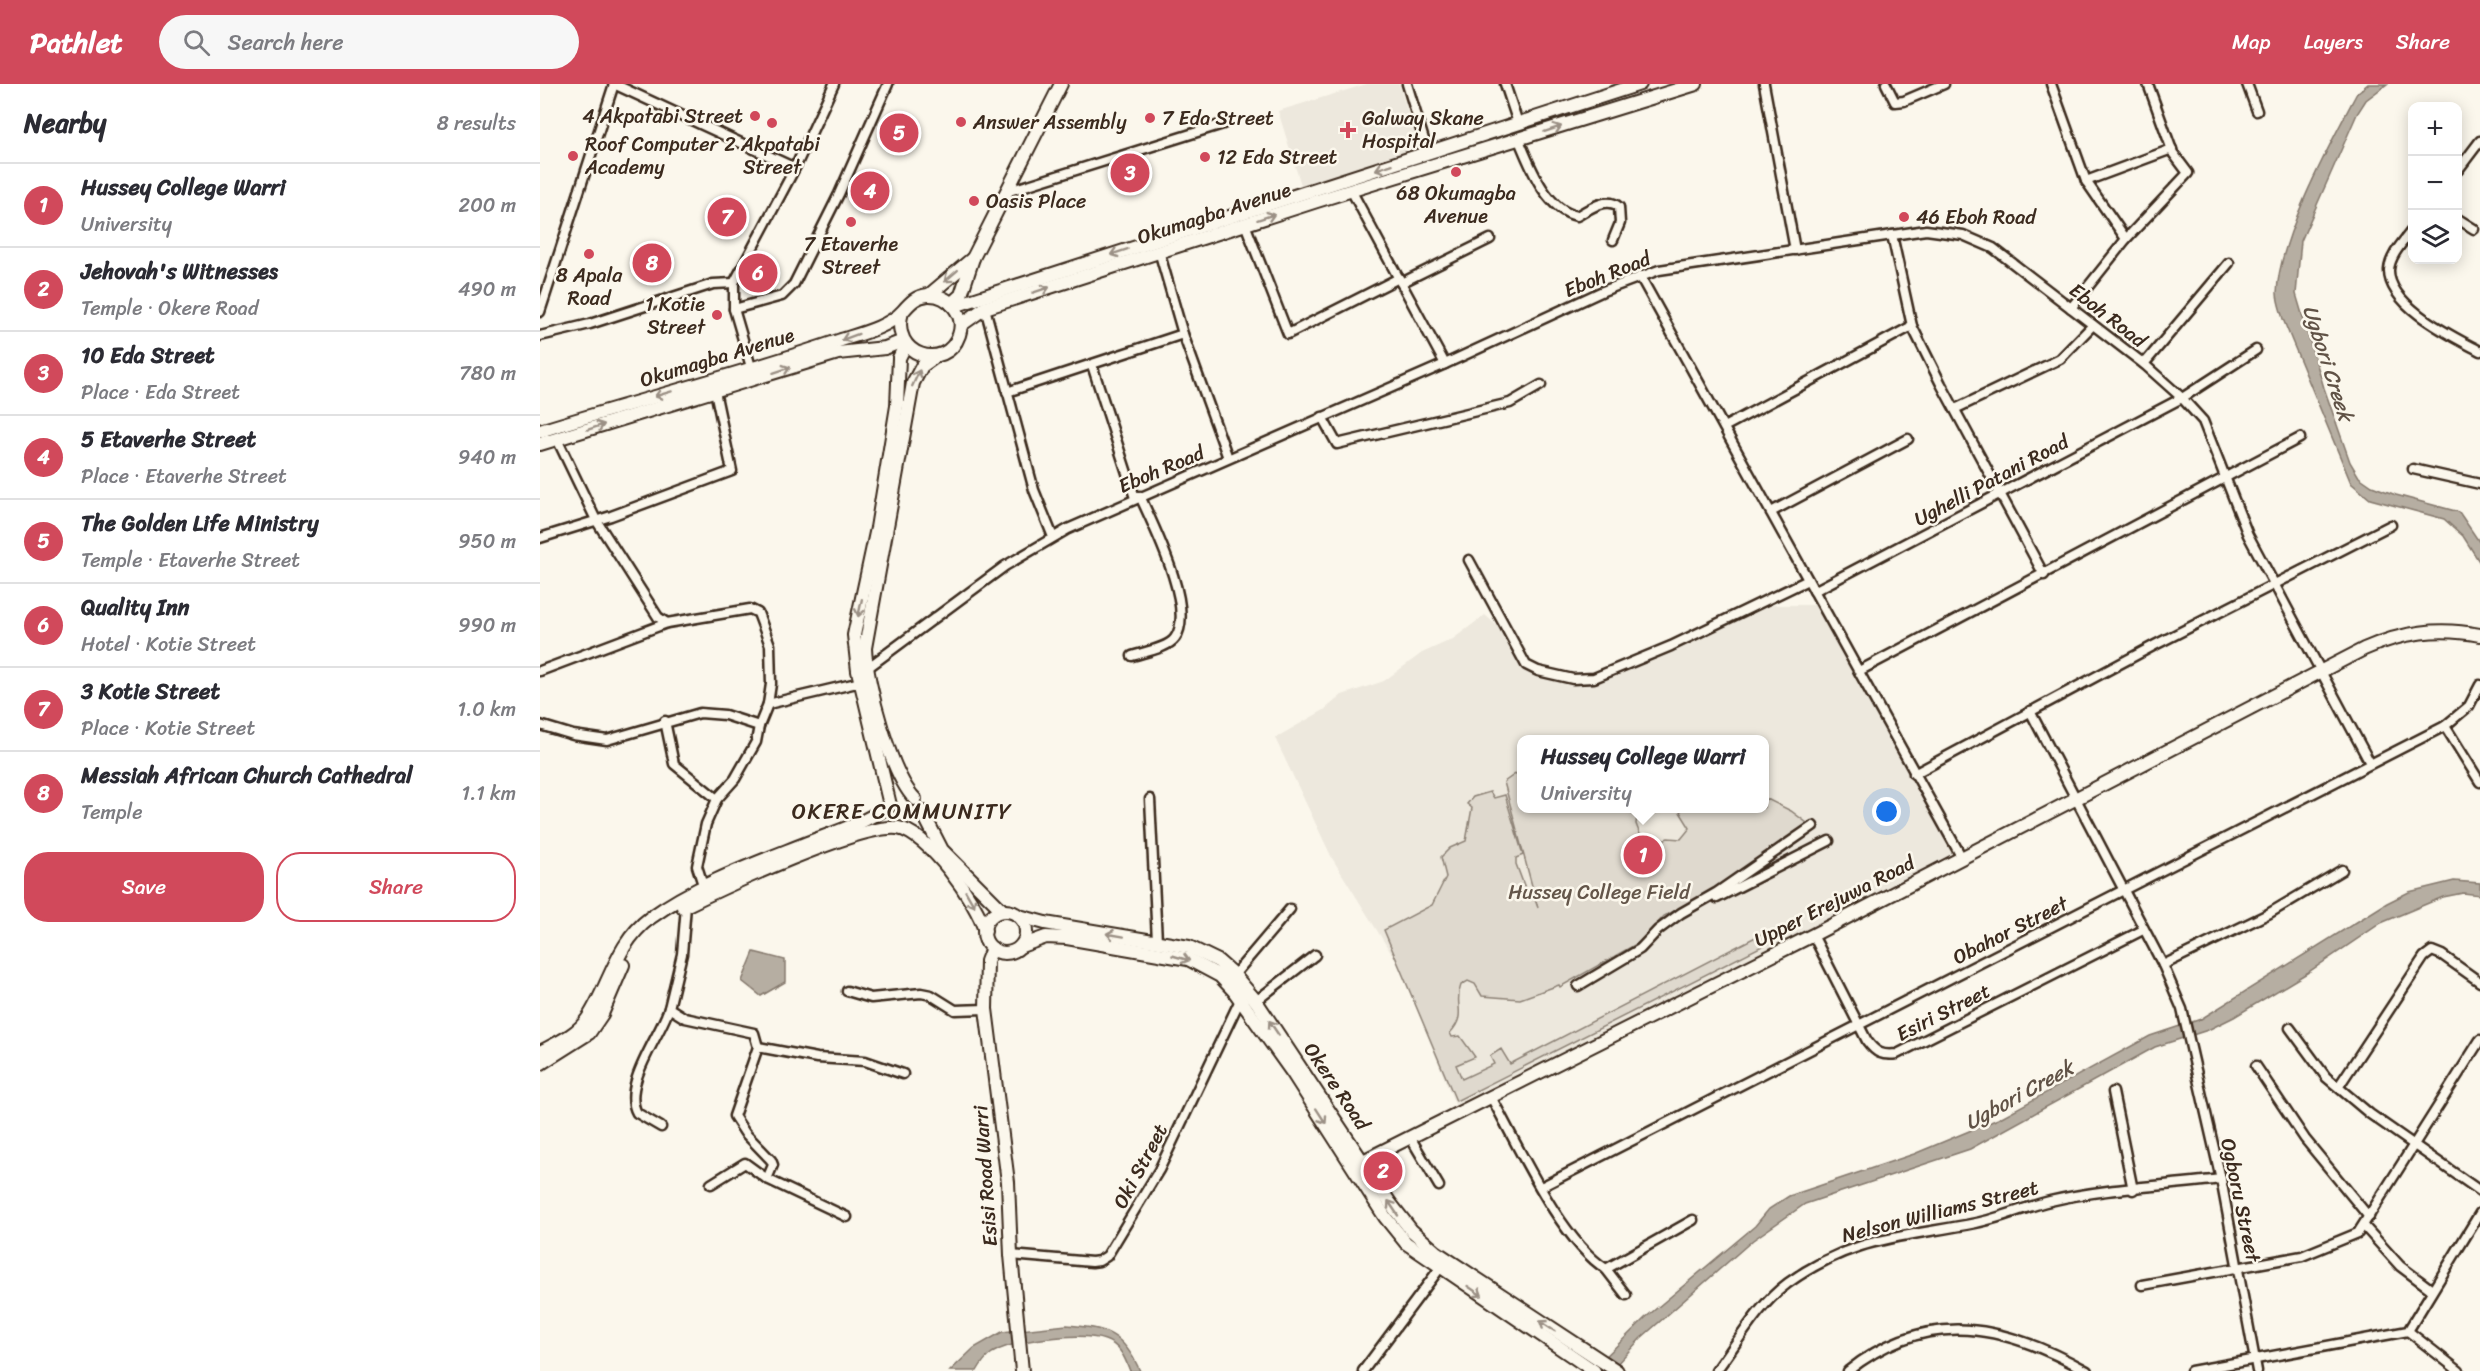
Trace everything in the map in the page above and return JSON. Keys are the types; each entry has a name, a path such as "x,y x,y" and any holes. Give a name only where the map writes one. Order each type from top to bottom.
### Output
{"main road":[{"name":"Okumagba Avenue","path":"983,302 1640,84"},
{"name":"Okumagba Avenue","path":"983,302 1159,251 1696,84"},
{"path":"952,305 961,295 974,258 1056,85"},
{"path":"940,354 917,354 905,343 899,322 902,312 914,300 929,295 974,258"},
{"path":"929,295 938,296 952,305 961,325"},
{"path":"952,305 983,302"},
{"path":"983,302 961,325 955,343 922,366 913,384 866,639 866,669 894,765 942,850 1003,911 1019,916 1026,934 1021,946 1009,952 995,964 986,978"},
{"name":"Okumagba Avenue","path":"540,431 841,340 891,320 902,312"},
{"name":"Okumagba Avenue","path":"540,444 838,353 885,348 905,343"},
{"path":"905,343 899,358 897,406 877,528 854,635 855,658 890,805 890,819 922,843 965,890 992,948 1009,952"},
{"name":"Upper Erejuwa Road","path":"1363,1161 1813,935 2364,649 2408,633 2458,631 2480,635"},
{"path":"540,1052 566,1038 588,1019 632,934 649,919 745,867 871,818 898,797 915,799"},
{"path":"540,1064 589,1033 602,1014 628,954 637,940 664,916 749,877 860,834 884,827 901,829 916,825 922,811"},
{"path":"985,931 990,918 1003,911"},
{"name":"Okere Road","path":"1019,916 1045,923 1189,947 1203,953 1234,975 1256,1001 1399,1217 1423,1241 1593,1365"},
{"name":"Okere Road","path":"1021,946 1056,937 1188,959 1220,976 1292,1072 1406,1243 1440,1268 1593,1365 1616,1370"},
{"name":"Esisi Road Warri","path":"992,948 987,961 986,1009 1008,1182 1016,1325 1022,1371"}],"street":[{"path":"540,312 614,84 795,168"},
{"path":"751,367 734,309 734,284 795,168 833,84"},
{"path":"734,309 782,296 794,284 888,84"},
{"path":"1407,84 1428,153"},
{"path":"1505,84 1518,123"},
{"path":"1764,84 1795,250"},
{"path":"1886,84 1895,102 1904,101 1944,84"},
{"path":"2051,84 2086,181 2126,239"},
{"path":"2071,308 2126,239 2188,173 2172,149 2148,84"},
{"path":"2247,84 2257,111"},
{"path":"1006,192 1223,124"},
{"path":"1519,140 1541,185 1563,211 1577,216 1604,203 1614,203 1619,207 1620,223 1613,240"},
{"path":"2462,164 2480,141"},
{"path":"2086,181 2172,149"},
{"path":"1351,190 1445,364"},
{"path":"2462,222 2474,229"},
{"path":"1245,224 1288,334 1490,238"},
{"name":"Eboh Road","path":"866,669 1005,566 1053,537 1138,497 1445,364 1640,276 1659,270 1926,230 1963,235 1993,248 2144,364 2182,398 2203,422 2248,535 2370,764"},
{"path":"1892,235 1912,326 2044,575"},
{"path":"2408,236 2394,255 2389,269 2397,291 2418,315 2480,351"},
{"path":"1159,251 1183,334 1228,458"},
{"path":"2144,364 2229,263"},
{"path":"1640,276 1962,858"},
{"path":"540,336 590,324 713,284 734,284"},
{"path":"983,302 1034,490 1053,537"},
{"path":"1956,409 2060,359 2093,325"},
{"path":"1724,427 1912,326"},
{"path":"1007,392 1183,334"},
{"name":"Ughelli Patani Road","path":"1814,591 2182,398 2256,350"},
{"path":"1092,365 1138,497 1171,564 1179,602 1179,628 1176,638 1170,643 1132,656"},
{"path":"1322,417 1336,444 1510,403 1540,385"},
{"path":"540,538 732,471 715,391"},
{"path":"1859,671 2300,438"},
{"path":"557,439 596,520 658,617 667,623"},
{"path":"1771,512 1908,439"},
{"path":"2413,470 2480,484"},
{"path":"1914,774 2030,711 2391,525"},
{"path":"1469,560 1526,665 1538,671 1585,680 1671,646 1808,580"},
{"path":"540,671 667,623 750,609 758,613 770,645 771,684 768,704 759,726 756,742 740,770 717,799 706,824 697,866 704,888"},
{"path":"768,704 861,682"},
{"name":"Obahor Street","path":"1541,1187 1859,1027 2445,726 2469,706 2480,685"},
{"name":"Ogboru Street","path":"2030,711 2178,997 2221,1179 2257,1371"},
{"path":"540,725 573,735 607,740 624,737 664,722 700,713 725,715 759,726"},
{"path":"664,722 674,764 717,799"},
{"path":"2445,726 2480,782"},
{"path":"1150,799 1157,941"},
{"path":"1578,986 1640,949 1670,921 1716,893 1813,826"},
{"path":"1670,921 1829,842"},
{"path":"2163,965 2268,914 2342,870"},
{"path":"661,1128 637,1113 632,1098 652,1041 669,1008 682,954 686,906"},
{"path":"1234,975 1290,909"},
{"name":"Esiri Street","path":"1813,935 1866,1041 1880,1054 1898,1054 2143,930"},
{"path":"2339,1086 2424,957 2432,951 2442,955 2480,982"},
{"path":"1256,1001 1315,955"},
{"path":"847,991 871,998 921,993 931,995 956,1010 986,1009"},
{"name":"Oki Street","path":"1011,1255 1092,1262 1099,1262 1107,1256 1159,1170 1240,1000"},
{"path":"669,1008 685,1018 754,1033 758,1047 734,1116 745,1133 771,1160 773,1165 767,1179"},
{"path":"2290,1028 2315,1066 2370,1114 2480,1191"},
{"path":"2142,1285 2320,1251 2349,1239 2366,1221 2480,1040"},
{"path":"758,1047 806,1057 865,1061 903,1074"},
{"path":"2256,1066 2305,1139 2400,1266 2432,1290"},
{"path":"2113,1092 2133,1190"},
{"path":"1491,1096 1541,1187 1576,1240 1596,1262 1606,1269 1626,1295"},
{"path":"1410,1137 1438,1186"},
{"path":"711,1184 745,1163 767,1179 847,1216"},
{"name":"Nelson Williams Street","path":"1716,1371 1766,1304 1787,1284 1856,1246 1899,1235 1994,1219 2049,1201 2221,1179"},
{"path":"2191,1371 2310,1351 2408,1331 2480,1213"},
{"path":"1606,1269 1693,1220"},
{"path":"1363,1371 1440,1268"},
{"path":"1848,1371 1863,1359 1903,1339 1941,1329 1962,1328 2006,1334 2087,1371"},
{"path":"2408,1331 2459,1371"}],"shaded area":[{"name":"Galway Skane Hospital","path":"1367,84 1399,84 1419,149 1301,185 1278,111"},
{"path":"2368,84 2387,84 2366,100 2357,114 2301,241 2296,294 2324,388 2350,462 2359,477 2372,486 2396,495 2459,512 2480,543 2480,563 2463,536 2444,519 2370,499 2351,483 2278,303 2280,270 2296,219 2320,164 2357,93"},
{"path":"1773,605 1815,605 1957,858 1455,1105 1401,969 1332,858 1275,738 1324,710 1342,695 1384,681 1422,653 1453,639 1485,615 1503,631 1521,670 1542,675 1593,677"},
{"path":"2454,881 2480,883 2480,895 2463,893 2443,897 2381,923 2307,973 2234,1017 2208,1030 2155,1047 1970,1149 1805,1204 1753,1240 1641,1338 1616,1365 1608,1371 1591,1371 1645,1318 1755,1226 1769,1209 1789,1196 1914,1154 1998,1119 2150,1036 2201,1019 2387,903 2409,892"},
{"path":"754,952 785,960 785,982 761,996 742,981"},
{"path":"1067,1325 1093,1328 1112,1335 1127,1348 1140,1371 1130,1371 1121,1352 1110,1342 1080,1336 1047,1338 1015,1344 992,1353 977,1371 950,1371 974,1348 1002,1332"}],"green space":[{"name":"Hussey College Field","path":"1517,773 1517,813 1637,813 1636,824 1646,850 1654,853 1659,841 1668,838 1681,839 1690,828 1681,813 1769,813 1769,800 1791,811 1811,826 1716,889 1664,916 1640,942 1560,987 1559,985 1520,999 1482,996 1475,984 1468,981 1461,985 1458,998 1458,1020 1450,1033 1452,1037 1460,1036 1475,1057 1456,1065 1462,1079 1494,1064 1490,1056 1501,1049 1510,1064 1767,931 1786,934 1456,1101 1384,930 1432,905 1446,877 1441,857 1450,848 1466,841 1472,808 1467,804 1473,797 1490,792 1494,798 1505,795 1523,855 1516,858 1516,864 1528,896 1533,894 1538,908 1504,782"}],"place":[{"name":"4 Akpatabi Street","path":"755,116"},
{"name":"7 Eda Street","path":"1150,118"},
{"name":"Answer Assembly","path":"961,122"},
{"name":"2 Akpatabi Street","path":"772,123"},
{"name":"Galway Skane Hospital","path":"1348,130"},
{"name":"The Golden Life Ministry","path":"899,133"},
{"name":"Roof Computer Academy","path":"573,156"},
{"name":"12 Eda Street","path":"1205,157"},
{"name":"68 Okumagba Avenue","path":"1456,172"},
{"name":"10 Eda Street","path":"1130,173"},
{"name":"5 Etaverhe Street","path":"870,191"},
{"name":"Oasis Place","path":"974,201"},
{"name":"3 Kotie Street","path":"727,217"},
{"name":"46 Eboh Road","path":"1904,217"},
{"name":"7 Etaverhe Street","path":"851,222"},
{"name":"8 Apala Road","path":"589,254"},
{"name":"Messiah African Church Cathedral","path":"652,263"},
{"name":"Quality Inn","path":"758,273"},
{"name":"1 Kotie Street","path":"717,315"},
{"name":"Hussey College Warri","path":"1643,855"},
{"name":"Jehovah's Witnesses","path":"1383,1171"}],"district":[{"name":"OKERE COMMUNITY","path":"902,811"}],"water label":[{"name":"Ugbori Creek","path":"2328,363"},
{"name":"Ugbori Creek","path":"2019,1095"}]}
